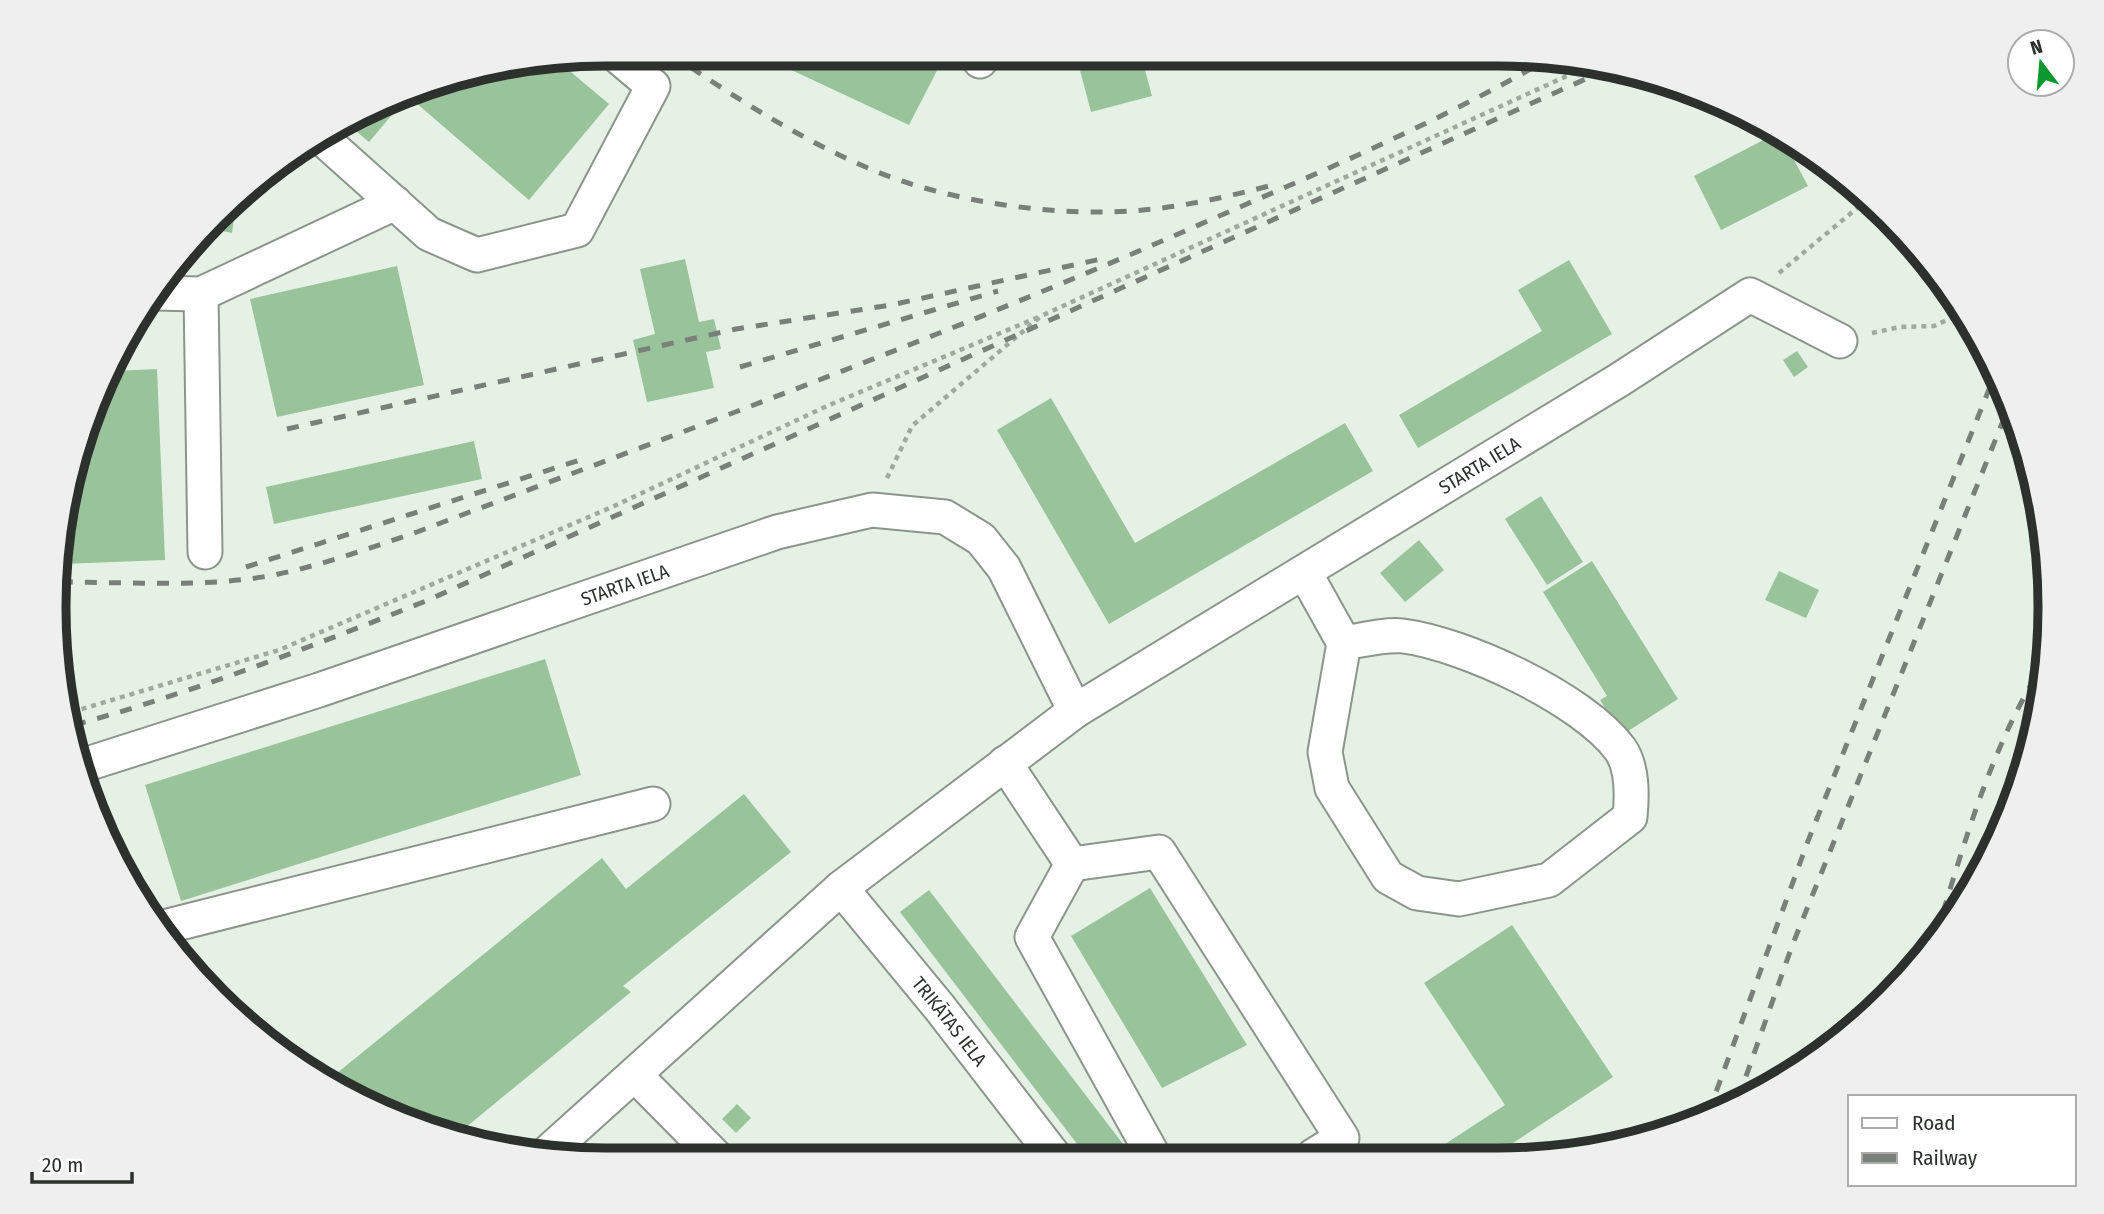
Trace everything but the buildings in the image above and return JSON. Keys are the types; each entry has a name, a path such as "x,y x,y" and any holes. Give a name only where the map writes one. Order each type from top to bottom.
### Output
{"street":[{"path":"329,144 429,234 477,254 577,230 653,86 629,66"},
{"path":"167,294 201,295 395,203"},
{"path":"201,295 205,552"},
{"path":"1750,295 1840,341"},
{"name":"STARTA IELA","path":"556,1145 841,888 1075,711 1305,573 1750,295"},
{"name":"STARTA IELA","path":"90,763 319,690 777,533 872,510 945,517 981,540 1004,568 1075,711"},
{"path":"1305,573 1345,643 1325,752 1332,788 1388,877 1417,893 1459,899 1549,880 1630,817 1633,791 1622,750 1591,721 1529,679 1440,645 1401,636 1345,643"},
{"path":"1005,763 1072,864"},
{"path":"171,925 653,804"},
{"path":"1072,864 1159,852 1347,1147"},
{"path":"1072,864 1031,937 1149,1148"},
{"name":"TRIKĀTAS IELA","path":"841,888 940,1008 1048,1148"},
{"path":"635,1074 707,1148"}],"path":[{"path":"77,711 279,650 612,507 827,406 1041,316 1575,72"},
{"path":"1750,295 1802,256 1859,207"},
{"path":"872,510 912,426 1041,316"},
{"path":"1840,341 1900,327 1934,326 1953,317"}],"railway":[{"path":"689,66 767,116 842,156 899,180 967,198 1040,209 1111,212 1176,206 1273,185"},
{"path":"67,582 168,583 248,579 346,556 417,532 1014,303 1382,144 1532,68"},
{"path":"80,723 296,652 426,601 1593,75"},
{"path":"287,429 736,329 891,305 1101,259"},
{"path":"740,367 998,291"},
{"path":"1712,1102 1808,841 1990,387"},
{"path":"1742,1089 1792,946 2004,419"},
{"path":"246,567 583,459"},
{"path":"1944,910 1969,829 1995,759 2032,684"}]}
